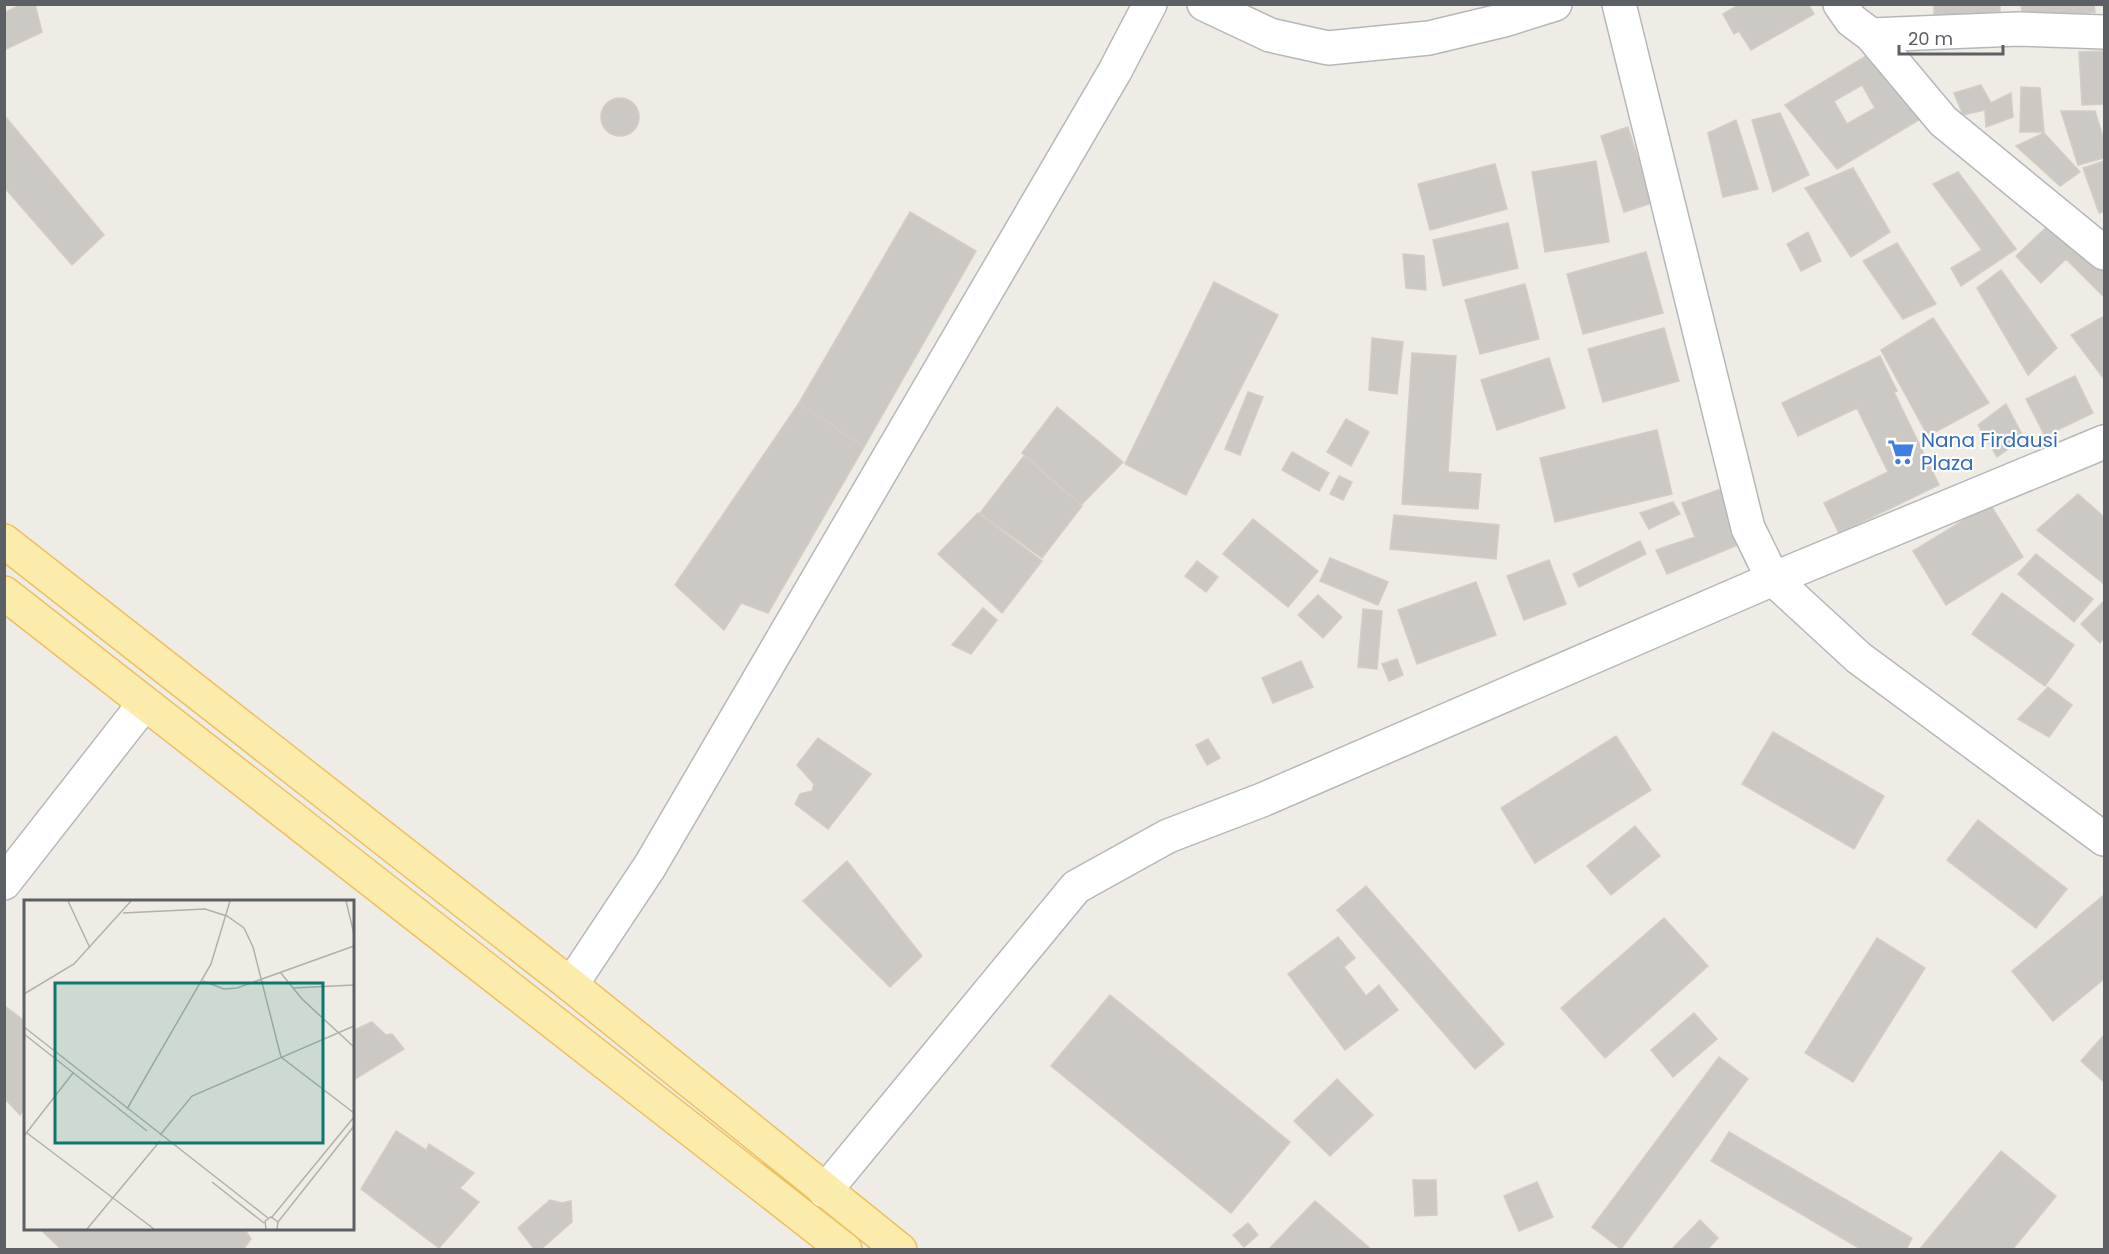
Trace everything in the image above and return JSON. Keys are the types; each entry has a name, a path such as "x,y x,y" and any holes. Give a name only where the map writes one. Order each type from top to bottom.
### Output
{"main road":[{"path":"4,541 571,985 900,1250"},
{"path":"4,593 828,1244"}],"street":[{"path":"571,985 650,866 1115,71 1150,4"},
{"path":"1204,4 1270,35 1328,48 1429,38 1504,20 1555,4"},
{"path":"1619,4 1748,528 1773,579 1859,658 2104,839"},
{"path":"1840,4 1851,20 1871,35 1943,121 2104,253"},
{"path":"1871,35 2018,30 2104,32"},
{"path":"825,1191 1076,887 1168,836 1262,800 1773,579 2104,442"},
{"path":"4,883 144,704"}],"building":[{"path":"22,4 35,4 42,32 4,50 4,13"},
{"path":"1740,4 1808,4 1814,14 1751,50 1739,31 1734,34 1723,14"},
{"path":"1934,4 2000,4 2000,20 1934,23"},
{"path":"2021,4 2094,4 2095,12 2023,20"},
{"path":"2104,51 2104,104 2082,105 2079,52"},
{"path":"1871,53 1922,118 1837,169 1785,105","holes":["1862,85 1875,108 1847,124 1834,101"]},
{"path":"1981,85 1991,103 2011,93 2013,117 1986,127 1985,110 1963,115 1954,93"},
{"path":"2021,87 2040,88 2044,132 2020,132"},
{"path":"620,98 634,103 639,117 634,131 620,136 606,131 601,117 606,103"},
{"path":"2061,111 2095,111 2104,140 2104,158 2078,165"},
{"path":"1780,113 1809,175 1773,192 1752,120"},
{"path":"4,115 104,235 72,265 4,187"},
{"path":"1736,120 1758,189 1723,197 1708,133"},
{"path":"1628,127 1652,203 1624,212 1601,136"},
{"path":"2044,133 2080,172 2060,186 2016,146"},
{"path":"1596,161 1609,242 1545,252 1532,172"},
{"path":"2104,161 2104,212 2099,213 2083,168"},
{"path":"1495,164 1507,209 1430,230 1418,184"},
{"path":"1853,168 1890,232 1851,257 1805,188"},
{"path":"1958,172 2016,249 1961,286 1951,268 1982,250 1933,184"},
{"path":"910,212 976,251 864,447 799,403"},
{"path":"2054,220 2104,259 2104,297 2066,259 2041,283 2016,256"},
{"path":"1508,223 1518,268 1443,286 1433,240"},
{"path":"1808,232 1821,261 1801,271 1787,244"},
{"path":"1897,243 1936,304 1903,319 1863,261"},
{"path":"1646,252 1663,313 1583,334 1567,274"},
{"path":"1403,254 1424,256 1426,290 1406,288"},
{"path":"2001,270 2057,348 2028,375 1977,288"},
{"path":"1214,282 1278,315 1186,495 1125,464"},
{"path":"1525,284 1539,339 1480,354 1465,300"},
{"path":"2104,316 2104,379 2071,335"},
{"path":"1933,318 1989,403 1928,436 1881,350"},
{"path":"1664,328 1679,381 1603,402 1588,349"},
{"path":"1372,338 1403,342 1397,394 1369,390"},
{"path":"1412,353 1456,356 1448,472 1481,474 1478,509 1402,504"},
{"name":"Nana Firdausi Plaza","path":"1880,356 1897,391 1894,392 1939,485 1839,533 1824,503 1888,472 1857,408 1798,436 1782,403"},
{"path":"1549,358 1565,408 1497,430 1481,380"},
{"path":"2075,376 2093,413 2045,436 2026,399"},
{"path":"1248,392 1263,397 1240,455 1225,449"},
{"path":"799,403 864,447 768,613 741,603 724,630 675,585"},
{"path":"2006,404 2024,438 1997,457 1978,425"},
{"path":"1057,407 1123,462 1081,505 1022,453"},
{"path":"1346,419 1369,432 1351,466 1327,452"},
{"path":"1657,430 1672,494 1555,522 1540,458"},
{"path":"1292,452 1329,473 1319,491 1282,470"},
{"path":"1024,456 1082,506 1042,558 980,513"},
{"path":"1339,476 1352,482 1343,500 1330,494"},
{"path":"1721,489 1740,544 1667,574 1656,550 1695,537 1682,503"},
{"path":"2078,494 2104,517 2104,584 2037,530"},
{"path":"1673,502 1680,514 1649,529 1640,513"},
{"path":"1990,504 2023,557 1946,605 1913,551"},
{"path":"978,513 1042,561 1002,613 938,554"},
{"path":"1394,515 1499,525 1496,559 1390,549"},
{"path":"1253,519 1318,571 1288,607 1223,554"},
{"path":"1640,541 1646,554 1579,587 1573,574"},
{"path":"2036,554 2093,599 2074,622 2018,574"},
{"path":"1330,558 1388,582 1378,605 1320,581"},
{"path":"1549,560 1566,604 1524,620 1507,576"},
{"path":"1197,561 1218,577 1206,592 1185,576"},
{"path":"1476,582 1496,635 1417,664 1398,610"},
{"path":"2002,593 2074,645 2045,686 1972,634"},
{"path":"1318,595 1342,617 1323,638 1298,615"},
{"path":"2104,601 2104,638 2100,643 2081,624"},
{"path":"983,608 997,620 971,654 952,645"},
{"path":"1363,609 1382,611 1377,669 1358,667"},
{"path":"1397,659 1403,675 1389,681 1382,664"},
{"path":"1301,661 1313,687 1273,703 1262,678"},
{"path":"2048,687 2072,705 2049,737 2018,719"},
{"path":"1773,732 1884,796 1854,849 1742,784"},
{"path":"1616,736 1651,790 1535,863 1501,808"},
{"path":"818,738 871,774 828,829 795,804 800,794 812,791 814,784 797,765"},
{"path":"1208,739 1220,758 1207,765 1196,745"},
{"path":"1978,820 2067,889 2036,928 1947,860"},
{"path":"1635,826 1660,856 1611,895 1587,866"},
{"path":"847,861 922,956 890,987 803,901"},
{"path":"1366,886 1504,1044 1475,1069 1337,910"},
{"path":"2104,895 2104,979 2053,1021 2012,971"},
{"path":"1664,918 1708,966 1605,1058 1561,1008"},
{"path":"1338,937 1355,958 1344,967 1366,996 1379,985 1398,1010 1345,1050 1288,974"},
{"path":"1877,938 1925,968 1853,1082 1805,1053"},
{"path":"1110,995 1290,1142 1231,1213 1051,1066"},
{"path":"6,1007 24,1020 24,1111 20,1115 4,1098 4,1009"},
{"path":"1694,1013 1717,1039 1673,1077 1651,1050"},
{"path":"372,1022 386,1035 392,1034 404,1049 354,1080 354,1030"},
{"path":"2104,1035 2104,1082 2081,1061"},
{"path":"1719,1057 1748,1079 1621,1249 1592,1227"},
{"path":"1337,1079 1373,1115 1330,1156 1294,1121"},
{"path":"396,1131 426,1150 429,1144 474,1173 460,1188 479,1202 439,1248 361,1189"},
{"path":"1729,1132 1912,1238 1906,1250 1862,1250 1711,1161"},
{"path":"2001,1151 2056,1196 2012,1250 1919,1250"},
{"path":"1413,1180 1436,1180 1437,1215 1415,1216"},
{"path":"1537,1182 1553,1217 1519,1231 1504,1196"},
{"path":"550,1200 562,1203 571,1201 572,1222 540,1250 535,1250 518,1228"},
{"path":"1315,1201 1372,1250 1268,1250"},
{"path":"1700,1220 1718,1238 1707,1250 1671,1250"},
{"path":"1248,1223 1258,1235 1244,1247 1233,1235"},
{"path":"41,1230 245,1230 251,1239 243,1250 62,1250"}],"place":[{"name":"Nana Firdausi Plaza","path":"1901,452"}]}
